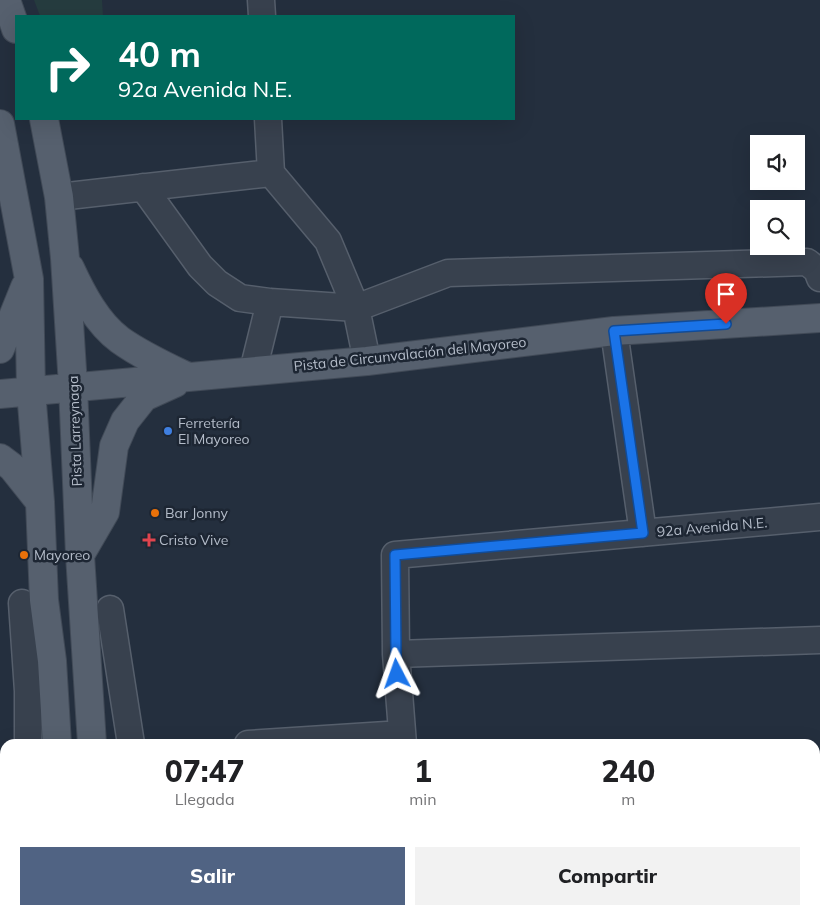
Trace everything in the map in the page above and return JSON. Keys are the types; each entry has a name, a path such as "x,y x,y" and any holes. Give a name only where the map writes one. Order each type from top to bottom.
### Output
{"main road":[{"path":"6,0 15,26"},
{"name":"Pista Larreynaga","path":"44,120 59,197 65,258 92,739"},
{"path":"0,124 4,163 29,279 31,391 40,502 22,603 52,661 57,739"},
{"path":"65,258 88,303 103,324 119,340 140,353 188,377"},
{"path":"0,349 29,279"},
{"name":"Pista de Circunvalación del Mayoreo","path":"0,394 367,361 614,331 820,318"},
{"path":"80,555 105,512 114,446 125,421 144,397 188,377"},
{"path":"0,458 12,466 40,502"}],"street":[{"path":"261,0 262,15"},
{"path":"268,120 271,173 328,241 356,308 367,361"},
{"path":"59,197 271,173"},
{"path":"143,188 200,266 217,283 240,298 270,302 356,308 448,273 807,262 817,270 820,278"},
{"path":"253,370 270,302"},
{"path":"614,331 643,533"},
{"name":"92a Avenida N.E.","path":"396,654 395,555 820,517"},
{"path":"22,603 28,691 28,739"},
{"path":"110,609 130,739"},
{"path":"403,739 396,654 820,640"}],"green space":[{"path":"34,0 102,0 103,15 40,15"}],"place":[{"name":"Ferretería El Mayoreo","path":"168,431"},
{"name":"Bar Jonny","path":"155,513"},
{"name":"Cristo Vive","path":"149,540"},
{"name":"Mayoreo","path":"24,555"}],"route":[{"path":"397,674 395,555 643,533 614,331 726,324"}]}
